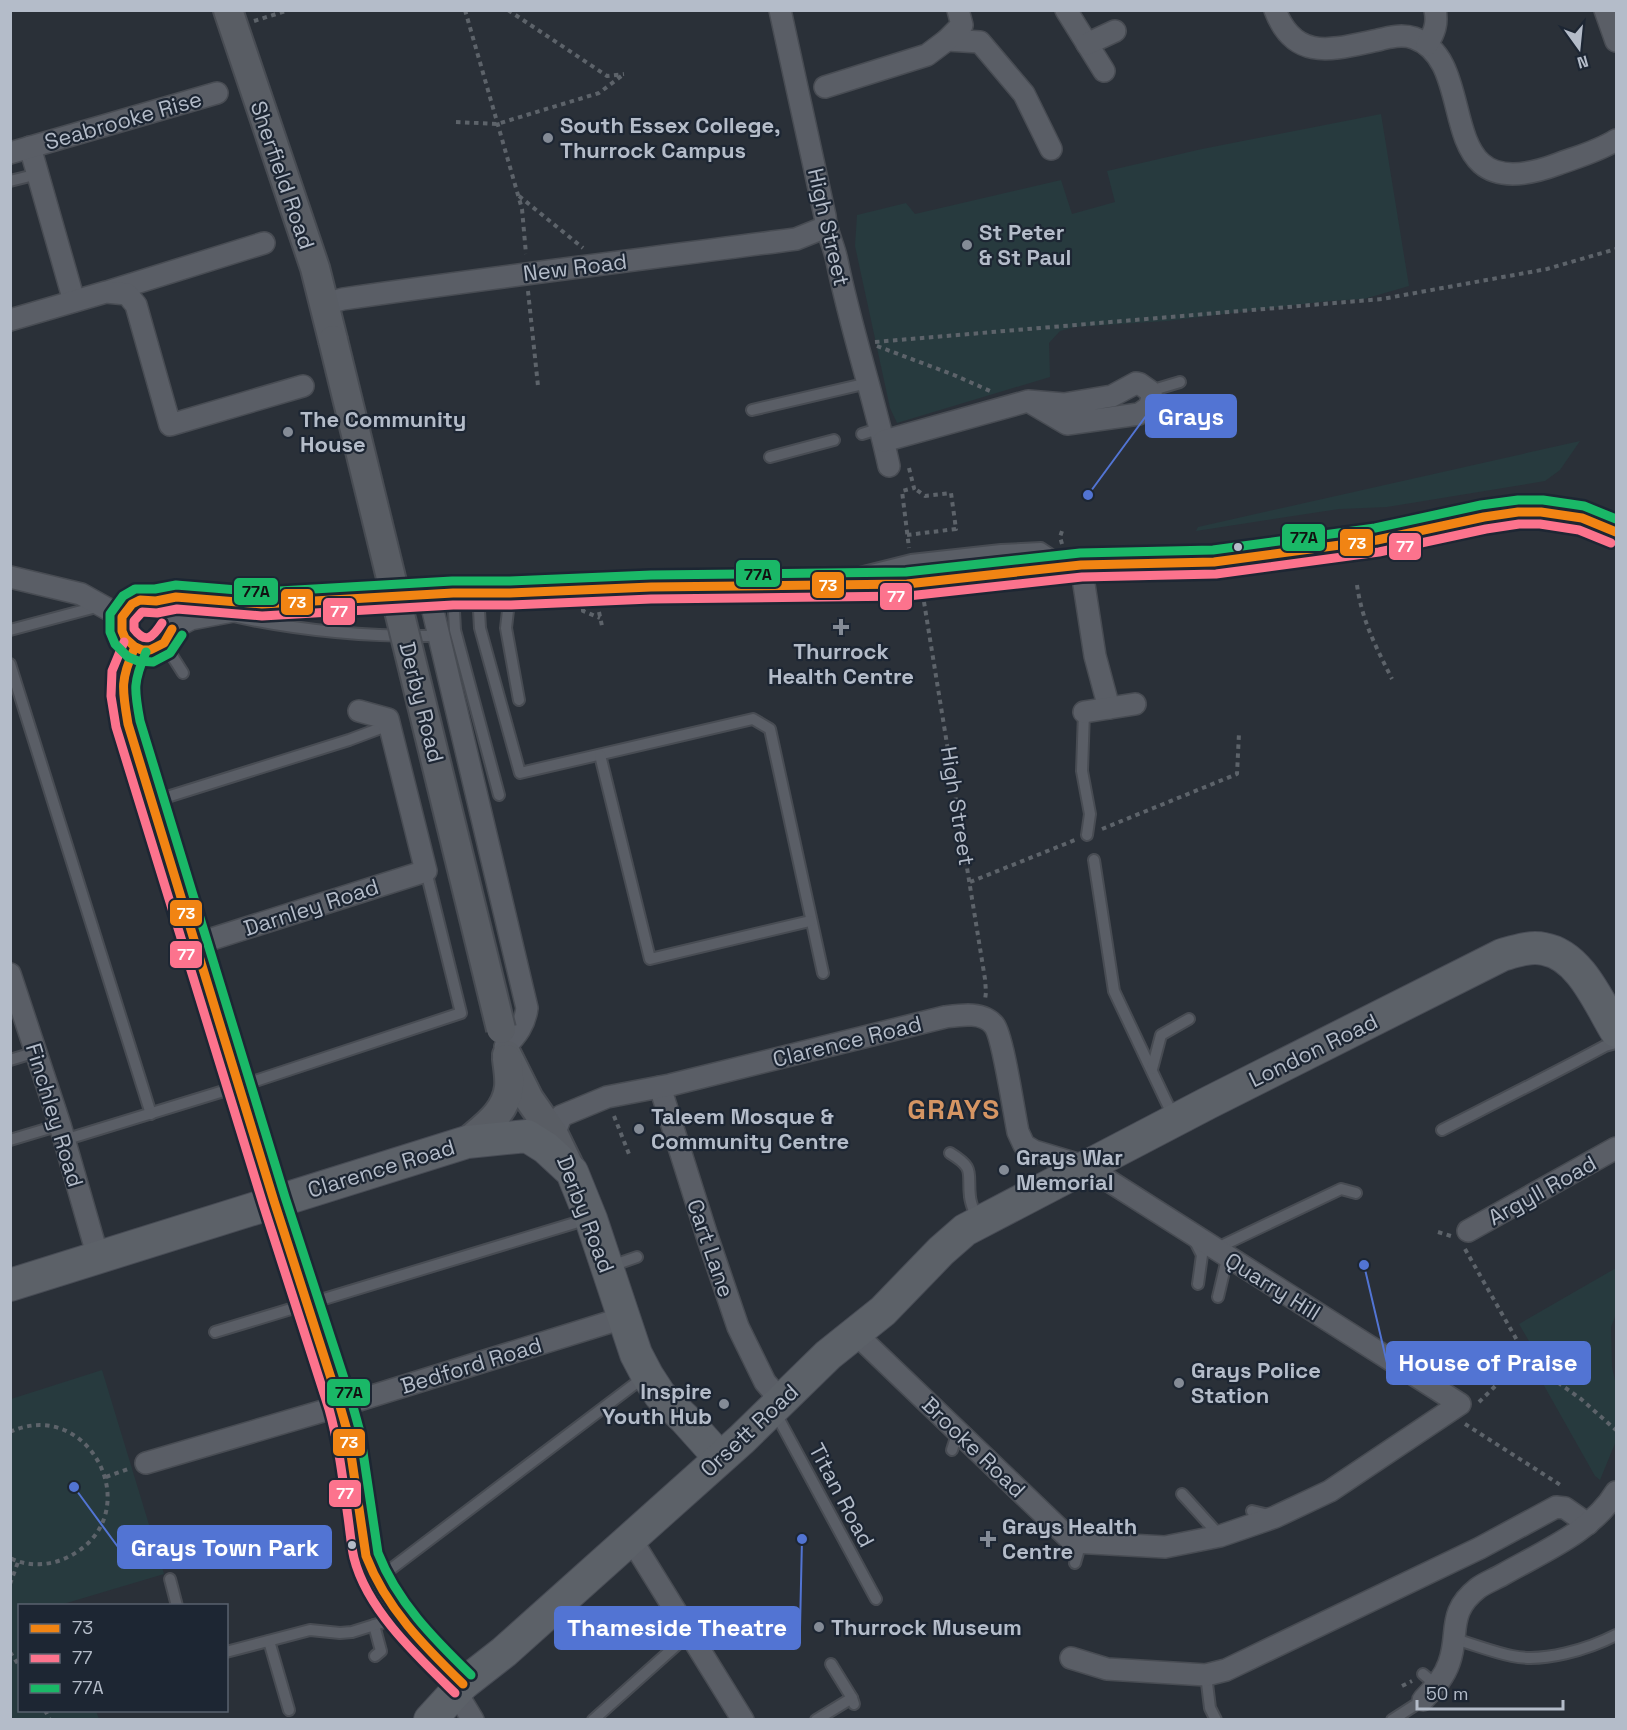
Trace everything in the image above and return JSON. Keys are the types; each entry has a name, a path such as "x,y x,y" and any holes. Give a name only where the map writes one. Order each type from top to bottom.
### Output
{"main road":[{"name":"Sherfield Road","path":"230,19 304,234 333,340"},
{"name":"Derby Road","path":"333,340 504,1043 509,1087 504,1105 495,1118 467,1142"},
{"name":"London Road","path":"1076,1163 1176,1121 1502,955 1531,948 1544,949 1558,954 1574,966 1585,980 1617,1031"},
{"name":"Derby Road","path":"504,1043 529,1099 555,1135 572,1172 591,1218 636,1354 647,1376 660,1395 720,1458"},
{"name":"Clarence Road","path":"10,1285 467,1142 527,1136 546,1148 572,1172"},
{"name":"Orsett Road","path":"430,1719 460,1688 504,1652 720,1458 828,1355 883,1311 956,1237 1076,1163"},
{"path":"274,1201 348,1434 366,1556 377,1580 386,1619 443,1665 460,1688"}],"street":[{"name":"High Street","path":"780,10 826,227 835,250 856,344 868,382 876,434 899,466"},
{"path":"825,87 927,54 947,40 962,25 958,10"},
{"path":"1066,10 1104,71"},
{"path":"1275,10 1281,26 1291,37 1304,46 1320,50 1335,49 1394,36 1412,38 1427,45 1440,58 1447,73 1463,136 1469,148 1486,166 1497,171 1522,174 1540,170 1617,140"},
{"path":"1427,45 1433,35 1437,20 1435,10"},
{"path":"1605,10 1617,41"},
{"path":"1087,44 1114,31"},
{"path":"947,40 980,42 1024,94 1051,149"},
{"name":"Seabrooke Rise","path":"74,301 38,174 20,150 217,93"},
{"name":"New Road","path":"324,304 344,299 525,273 604,265 796,239 826,227"},
{"path":"10,320 264,243"},
{"path":"106,292 126,294 136,305 171,425 303,386"},
{"path":"876,434 1028,401 1067,424 1139,414 1149,406 1152,398 1150,391"},
{"path":"262,604 226,614 191,619 150,650 135,647 125,638 121,624 122,617 132,604 140,600 156,601 176,597 262,604 453,593 916,583 1075,566 1214,562 1377,540 1518,512 1541,512 1582,518 1613,530"},
{"path":"1075,566 1109,708"},
{"path":"10,578 81,594 122,617"},
{"path":"429,594 527,1008 518,1034 504,1043"},
{"path":"156,601 169,612 172,621 168,636"},
{"path":"135,647 124,672 123,695 128,724 274,1201"},
{"path":"1084,712 1135,704"},
{"path":"359,711 388,719 403,803 426,871"},
{"name":"Darnley Road","path":"196,944 426,871"},
{"name":"Finchley Road","path":"10,974 62,1132 98,1257"},
{"name":"Clarence Road","path":"555,1135 561,1116 607,1097 660,1087 945,1017 966,1015 981,1017"},
{"path":"981,1017 994,1026 1001,1044 1018,1132 1024,1145 1034,1151 1076,1163"},
{"name":"Cart Lane","path":"660,1087 707,1236 732,1330 777,1405"},
{"name":"Argyll Road","path":"1468,1232 1617,1148"},
{"name":"Quarry Hill","path":"1076,1163 1215,1249 1454,1408"},
{"name":"Bedford Road","path":"146,1463 340,1406 623,1318"},
{"name":"Brooke Road","path":"855,1333 955,1440 1073,1542 1165,1547 1220,1536 1275,1517 1330,1491 1454,1408"},
{"path":"1427,1687 1442,1679 1450,1662 1454,1625 1461,1607 1478,1589 1588,1524 1604,1510 1617,1492"},
{"path":"1071,1658 1107,1668 1206,1675 1226,1670 1480,1548 1557,1507 1565,1508 1588,1524"},
{"path":"630,1539 743,1719"},
{"path":"460,1688 473,1719"}],"lane":[{"path":"10,181 38,174"},
{"path":"752,410 868,382"},
{"path":"1150,391 1180,382"},
{"path":"770,457 834,440"},
{"path":"651,587 668,579 851,575 911,560 1041,548 1075,566"},
{"path":"453,593 455,630 499,795"},
{"path":"478,593 480,628 520,773 753,719 770,729 823,973"},
{"path":"510,593 506,628 519,700"},
{"path":"10,630 102,605"},
{"path":"226,614 306,628 366,634 439,636"},
{"path":"168,636 183,674"},
{"path":"10,664 13,683 151,1114"},
{"path":"1084,712 1082,771 1090,814 1087,835"},
{"path":"151,802 349,740 389,725"},
{"path":"600,755 650,959 810,921"},
{"path":"1094,860 1114,991 1176,1121"},
{"path":"10,1140 151,1114 461,1013 426,871"},
{"path":"1152,1069 1161,1035 1189,1019"},
{"path":"1442,1130 1542,1081 1605,1046 1617,1043"},
{"path":"10,1060 36,1052"},
{"path":"950,1153 964,1162 970,1174 970,1197 978,1224"},
{"path":"1218,1297 1226,1263 1215,1249 1341,1189 1356,1193"},
{"path":"215,1332 591,1218"},
{"path":"1191,1234 1202,1255 1198,1284"},
{"path":"608,1267 637,1257"},
{"path":"377,1580 647,1376"},
{"name":"Titan Road","path":"777,1405 783,1424 876,1599"},
{"path":"1182,1494 1220,1536"},
{"path":"1252,1511 1275,1517"},
{"path":"1076,1563 1081,1542"},
{"path":"170,1579 177,1604"},
{"path":"228,1651 310,1630 340,1634 386,1619 381,1651 375,1656"},
{"path":"593,1719 689,1634"},
{"path":"1454,1639 1514,1657 1542,1657 1595,1646 1617,1635"},
{"path":"269,1641 289,1710"},
{"path":"816,1719 853,1701 831,1664"},
{"path":"1206,1675 1210,1708 1216,1719"},
{"path":"1392,1719 1427,1687"}],"path":[{"path":"230,19 289,10"},
{"path":"465,10 522,209 525,273 538,386"},
{"path":"456,122 497,124 599,93 624,74 607,76 508,10"},
{"path":"518,195 604,265"},
{"path":"856,344 910,337 1382,299 1547,269 1617,249"},
{"path":"856,344 872,344 954,375 995,394"},
{"path":"899,466 914,488 926,496 951,493 956,529 907,535"},
{"path":"911,560 902,490 914,488"},
{"name":"High Street","path":"916,583 924,600 985,979 986,992 981,1017"},
{"path":"1357,585 1365,624 1392,679"},
{"path":"599,612 602,626"},
{"path":"1237,774 1239,733"},
{"path":"607,1097 628,1154"},
{"path":"1468,1232 1461,1237 1467,1254 1526,1356 1533,1358 1553,1379 1581,1399 1613,1429 1617,1430"},
{"path":"1454,1408 1479,1402 1526,1356"},
{"path":"1454,1408 1569,1490"},
{"path":"10,1432 42,1425 63,1430 82,1441 97,1457 106,1477 108,1498 104,1519 94,1537 79,1552 60,1561 39,1565 18,1562 10,1558"},
{"path":"10,1584 18,1562"}],"green space":[{"path":"1381,114 1409,286 1364,299 1329,301 1167,321 1075,327 1060,331 1049,343 1050,377 897,423 890,408 855,246 857,215 906,203 915,214 1061,180 1072,214 1115,202 1107,171 1202,149"},
{"path":"1580,441 1560,470 1545,481 1387,507 1339,509 1196,531 1198,527"},
{"path":"1616,1268 1616,1314 1611,1327 1612,1367 1616,1385 1616,1441 1600,1480 1595,1476 1529,1359 1537,1355 1519,1324"},
{"path":"102,1370 164,1574 63,1604 18,1604 18,1712 96,1712 99,1719 11,1719 11,1399"}],"transit line":[{"name":"77A","path":"182,635 170,653 153,662 138,661 128,657 115,644 110,632 110,614 123,596 135,589 155,589 176,585 262,592 452,581 651,575 906,572 1080,553 1213,550 1375,528 1481,505 1518,500 1543,500 1584,506 1616,519"},
{"name":"73","path":"172,629 164,643 150,650 142,650 125,638 122,631 122,617 132,604 140,600 156,601 176,597 262,604 453,593 651,587 907,584 1081,565 1214,562 1377,540 1518,512 1541,512 1582,518 1616,532"},
{"name":"77","path":"162,623 156,632 146,638 134,629 134,621 142,612 157,613 177,609 262,616 453,605 651,599 908,596 1082,577 1216,574 1379,552 1519,524 1540,524 1579,530 1611,543"},
{"name":"77","path":"124,642 112,671 111,696 116,727 263,1204 329,1409 340,1463 354,1558 370,1596 382,1614 410,1648 455,1693"},
{"name":"73","path":"135,647 127,668 124,685 128,724 274,1201 340,1406 348,1434 366,1556 384,1593 407,1625 463,1684"},
{"name":"77A","path":"146,652 136,686 140,721 285,1197 352,1403 360,1432 378,1553 395,1588 406,1604 430,1633 471,1675"}],"place":[{"name":"South Essex College, Thurrock Campus","path":"548,138"},
{"name":"St Peter & St Paul","path":"967,245"},
{"name":"The Community House","path":"288,432"},
{"name":"Grays","path":"1088,495"},
{"name":"Thurrock Health Centre","path":"841,627"},
{"name":"Taleem Mosque & Community Centre","path":"639,1129"},
{"name":"Grays War Memorial","path":"1004,1170"},
{"name":"House of Praise","path":"1364,1265"},
{"name":"Grays Police Station","path":"1179,1383"},
{"name":"Inspire Youth Hub","path":"724,1404"},
{"name":"Grays Town Park","path":"74,1487"},
{"name":"Thameside Theatre","path":"802,1539"},
{"name":"Grays Health Centre","path":"988,1539"},
{"name":"Thurrock Museum","path":"819,1627"}],"district":[{"name":"GRAYS","path":"954,1109"}]}
